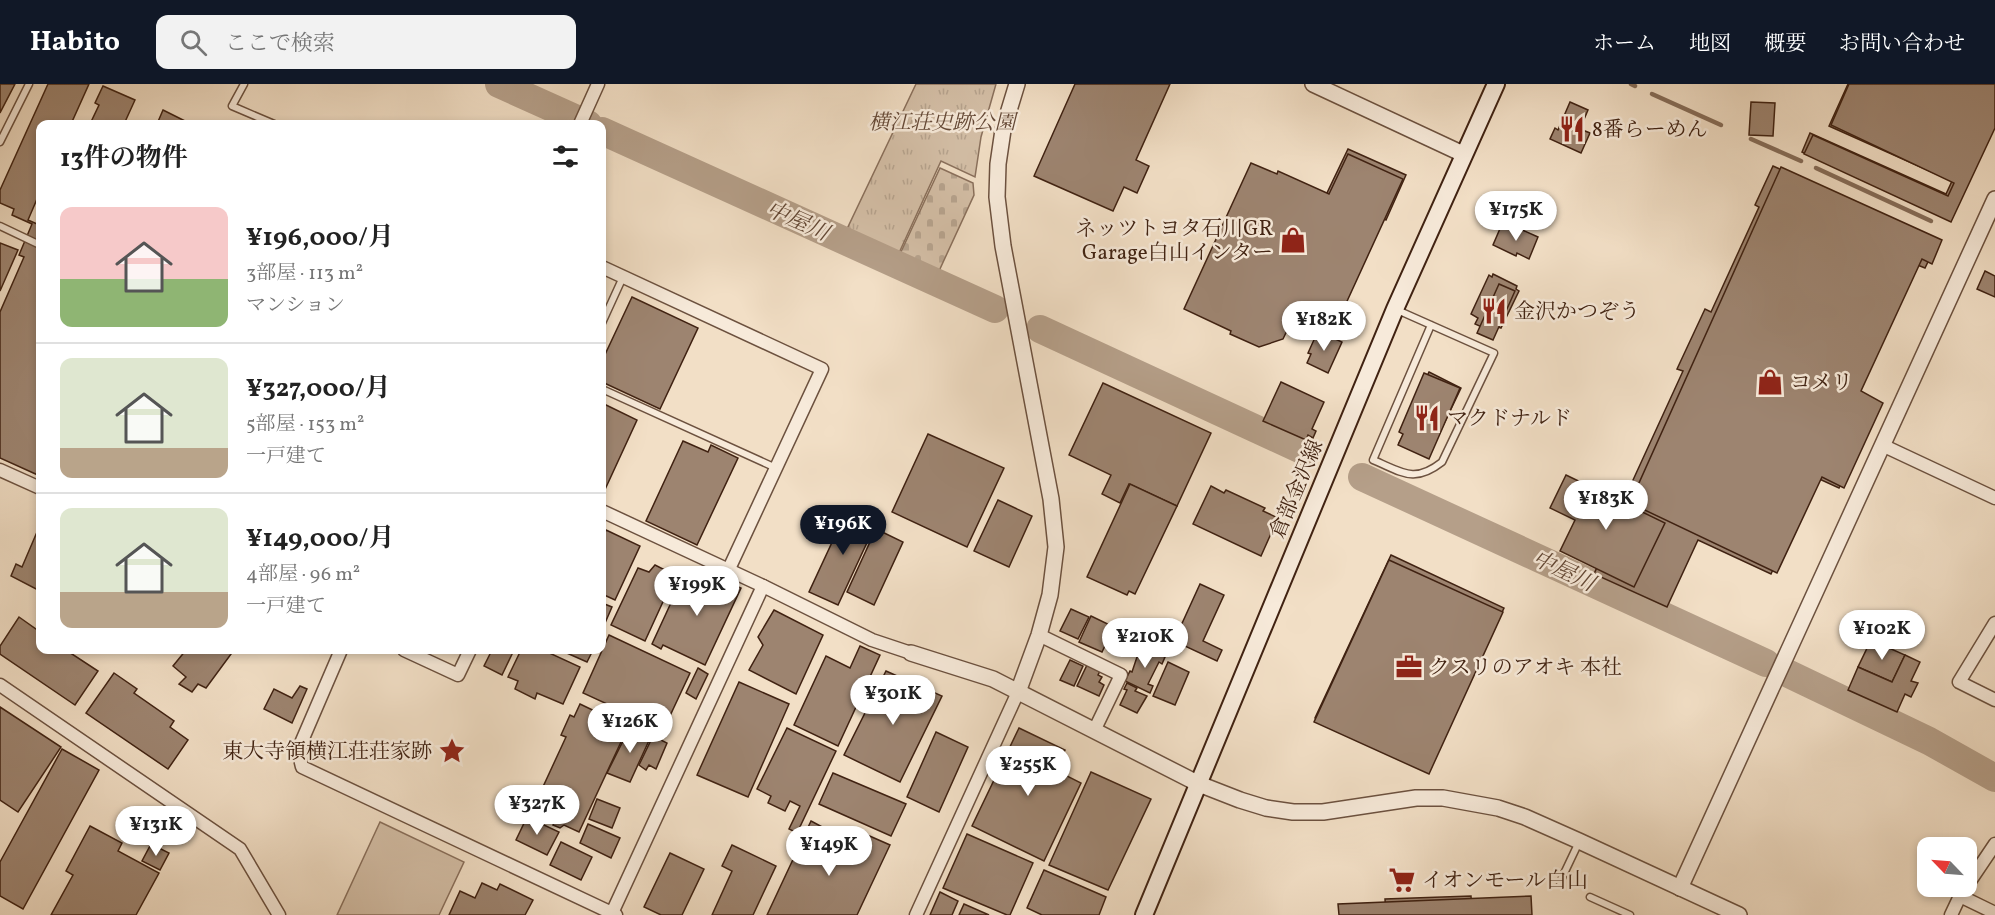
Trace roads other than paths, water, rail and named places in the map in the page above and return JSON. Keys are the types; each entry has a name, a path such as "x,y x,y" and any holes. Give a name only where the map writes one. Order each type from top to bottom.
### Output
{"main road":[{"name":"倉部金沢線","path":"1144,915 1395,309 1496,84"}],"street":[{"path":"582,120 598,84"},
{"path":"916,915 1018,692 1039,635 1050,595 1056,547 1051,498 1003,246 997,197 998,164 1003,130 1017,84"},
{"path":"1313,84 1463,154"},
{"path":"1680,888 1995,199"},
{"path":"606,269 822,369 728,571"},
{"path":"1882,445 1995,498"},
{"path":"0,470 36,486"},
{"path":"606,513 872,640 993,679 1198,784 1240,800 1266,808 1293,812 1323,812 1416,798 1469,801 1525,817 1739,915"},
{"path":"339,654 298,750 302,767 613,914 763,586"},
{"path":"1995,624 1959,682 1995,700"},
{"path":"1039,635 1121,675 1094,731"},
{"path":"413,654 458,675 468,654"},
{"path":"0,685 240,849 279,915"},
{"path":"1977,871 1995,844"},
{"path":"1951,915 1960,897"},
{"path":"1962,897 1995,913"}],"lane":[{"path":"0,142 30,84"},
{"path":"244,84 232,106 265,120"},
{"path":"0,226 36,243"},
{"path":"606,314 623,277"},
{"path":"1395,309 1431,325 1494,353 1442,462 1432,470 1410,476 1373,460 1431,325"},
{"path":"606,391 776,468"},
{"path":"1560,882 1579,841"},
{"path":"1590,897 1630,915"}],"waterway":[{"name":"中屋川","path":"499,84 579,120"},
{"path":"1631,84 1635,86"},
{"path":"1652,94 1721,125"},
{"name":"中屋川","path":"606,133 995,309"},
{"path":"1751,139 1801,161"},
{"path":"1816,168 1931,221"},
{"name":"中屋川","path":"1040,329 1304,451"},
{"name":"中屋川","path":"1362,477 1766,663"},
{"name":"中屋川","path":"1789,674 1929,741 1995,778"}],"place":[{"name":"8番らーめん","path":"1572,129"},
{"name":"ネッツトヨタ石川GR Garage白山インター","path":"1293,240"},
{"name":"金沢かつぞう","path":"1494,311"},
{"name":"コメリ","path":"1770,382"},
{"name":"マクドナルド","path":"1427,418"},
{"name":"クスリのアオキ 本社","path":"1409,667"},
{"name":"東大寺領横江荘荘家跡","path":"452,751"},
{"name":"イオンモール白山","path":"1402,880"}],"park label":[{"name":"横江荘史跡公園","path":"942,122"}]}
